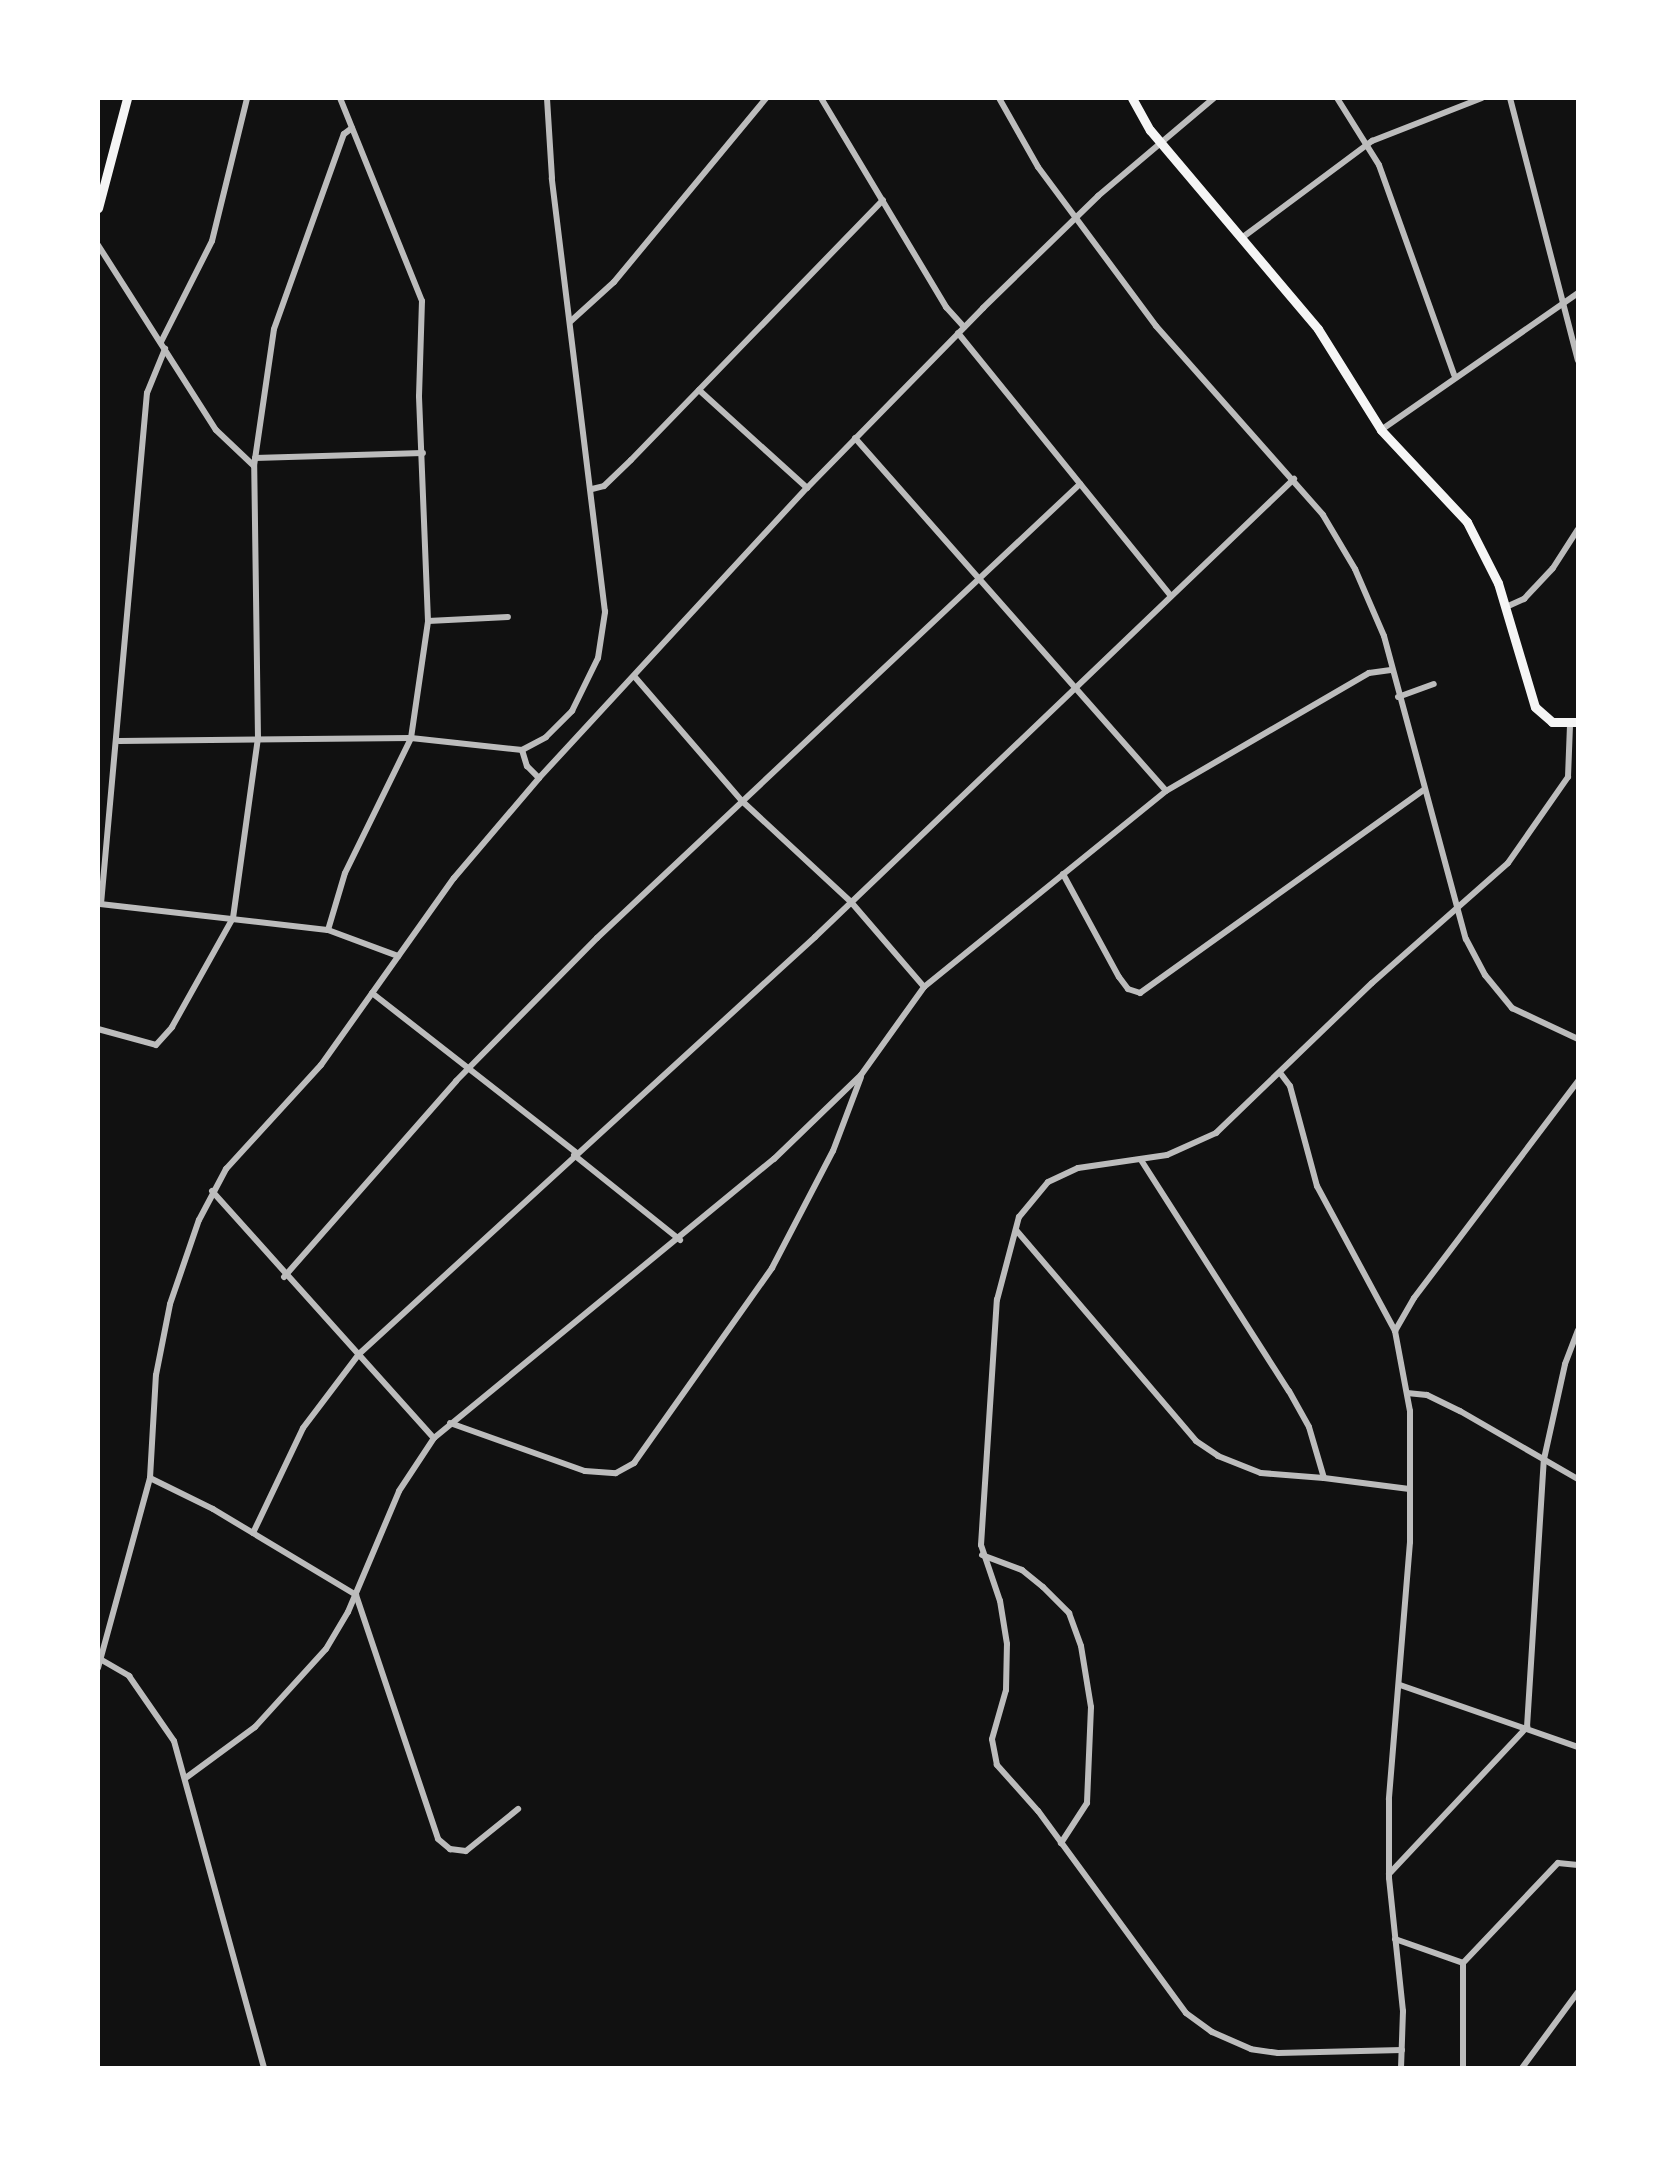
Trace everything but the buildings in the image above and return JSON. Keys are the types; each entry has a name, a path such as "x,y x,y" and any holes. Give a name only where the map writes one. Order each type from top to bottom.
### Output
{"main road":[{"path":"98,208 127,98"},
{"path":"1132,98 1160,142 1318,329 1381,430 1467,522 1490,562 1535,707 1552,722 1574,723"}],"street":[{"path":"160,342 212,241 247,98"},
{"path":"328,930 345,873 411,738 428,621 422,301 342,101 350,98"},
{"path":"119,741 411,738 522,750 561,724 598,658 606,603 552,178 547,98"},
{"path":"571,321 614,282 766,98"},
{"path":"821,98 961,330 1169,594"},
{"path":"999,98 1015,132 1156,326 1294,479 1355,569 1384,636 1398,697 1466,939 1499,995 1531,1020 1578,1039"},
{"path":"264,2068 187,1777 166,1724 148,1697 121,1668 99,1664 150,1478 163,1333 212,1191 233,1160 314,1074 454,878 539,778 807,488 961,330 1076,218 1214,98"},
{"path":"1337,98 1379,165 1454,375"},
{"path":"1243,237 1365,145 1403,125 1482,98"},
{"path":"1510,98 1578,360"},
{"path":"98,1029 156,1045 172,1027 233,918 258,738 255,462 274,329 344,134 352,128"},
{"path":"592,489 604,486 883,200"},
{"path":"98,245 216,430 255,462 423,453"},
{"path":"1381,430 1454,375 1578,293"},
{"path":"165,349 147,393 119,741 100,904 328,930 398,956"},
{"path":"699,390 807,488"},
{"path":"855,438 1166,791"},
{"path":"253,1533 303,1428 359,1354 851,902 1169,594 1294,479"},
{"path":"284,1277 468,1069 742,801 1080,484"},
{"path":"1506,607 1524,599 1544,578 1578,529"},
{"path":"428,621 508,617"},
{"path":"187,1777 281,1701 326,1649 356,1595 399,1491 434,1438 680,1240 861,1075 924,987 1166,791 1369,673 1391,670"},
{"path":"634,676 742,801 851,902 924,987"},
{"path":"1398,697 1434,684"},
{"path":"1402,2050 1278,2053 1251,2049 1212,2032 1186,2013 994,1754 1007,1644 1000,1601 982,1555 997,1300 1019,1217 1048,1182 1078,1168 1141,1160 1200,1144 1281,1074 1457,906 1508,863 1570,768 1574,723"},
{"path":"522,750 527,766 539,778"},
{"path":"1570,768 1578,775"},
{"path":"1063,874 1119,977 1128,989 1140,993 1425,789"},
{"path":"372,993 680,1240"},
{"path":"1281,1074 1290,1086 1314,1178 1395,1331 1407,1393 1409,1489 1400,1685 1389,1799 1389,1874 1401,2068"},
{"path":"450,1423 585,1471 616,1473 634,1463 772,1268 833,1151 861,1075"},
{"path":"1395,1331 1414,1298 1578,1081"},
{"path":"1141,1160 1289,1391 1309,1427 1324,1478"},
{"path":"212,1191 284,1277 434,1438"},
{"path":"1016,1230 1196,1441 1251,1470 1409,1489"},
{"path":"1389,1874 1527,1727 1544,1459 1565,1364 1578,1330"},
{"path":"1407,1393 1427,1395 1460,1411 1578,1479"},
{"path":"150,1478 253,1533 356,1595 438,1839 450,1849 466,1851 518,1809"},
{"path":"982,1555 1022,1570 1043,1587 1069,1613 1081,1646 1091,1707 1087,1803 1061,1843"},
{"path":"1400,1685 1578,1747"},
{"path":"1463,2068 1463,1963 1558,1863 1578,1865"},
{"path":"1395,1939 1463,1963"},
{"path":"1522,2068 1578,1992"}]}
